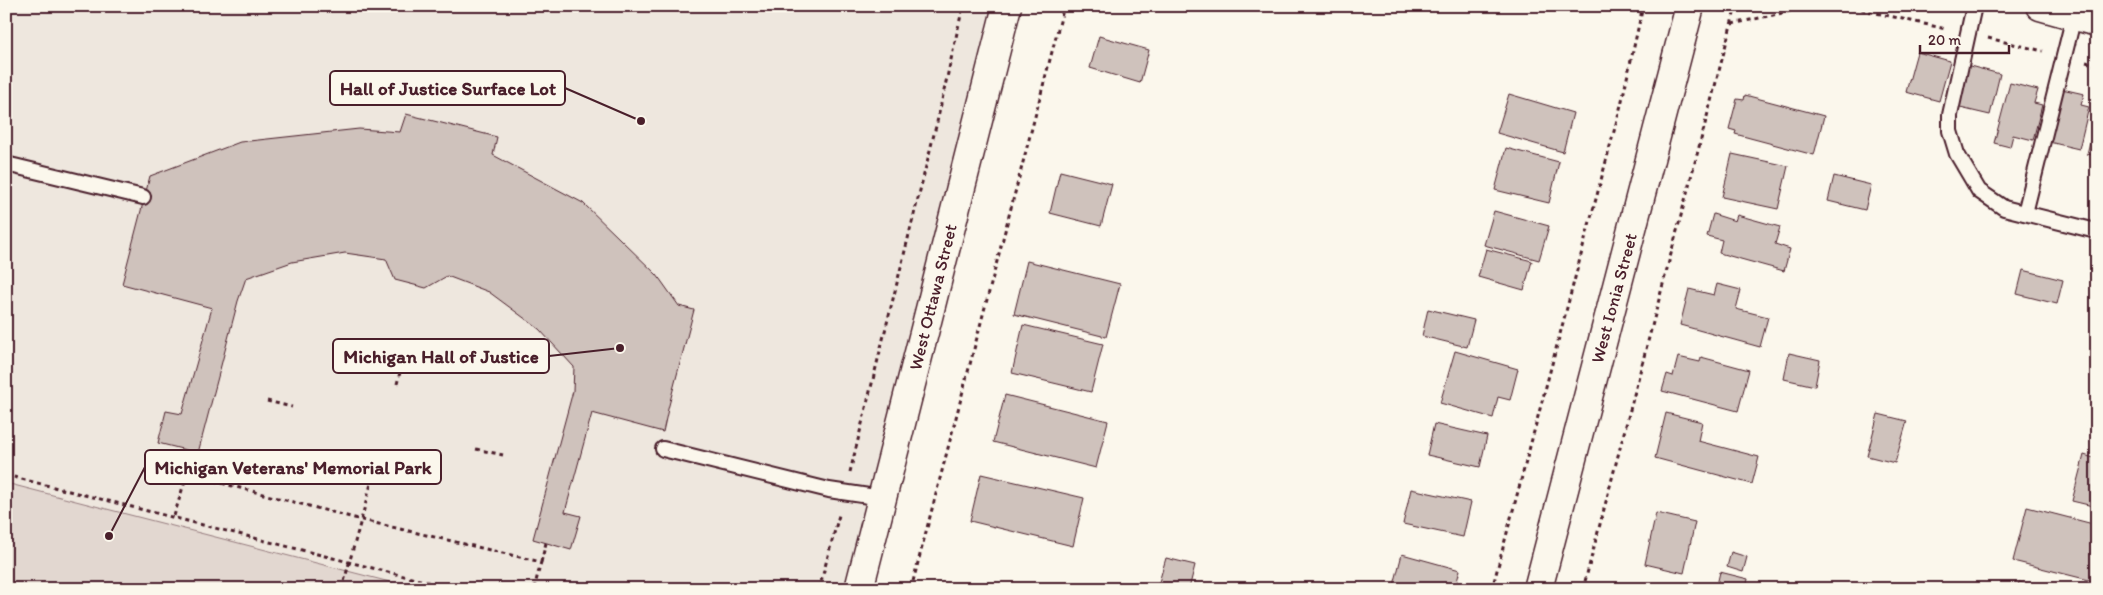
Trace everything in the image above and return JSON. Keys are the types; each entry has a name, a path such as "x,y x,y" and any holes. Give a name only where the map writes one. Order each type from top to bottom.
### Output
{"main road":[{"name":"West Ottawa Street","path":"859,589 1007,6"},
{"name":"West Ionia Street","path":"1538,589 1690,6"},
{"path":"2026,6 2067,14"}],"lane":[{"path":"1974,6 1950,115 1950,131 1957,154 1979,192 2004,208 2096,231"},
{"path":"2025,214 2067,14"},
{"path":"6,164 143,197"},
{"path":"663,449 845,493 882,498"}],"path":[{"path":"819,589 845,493 937,122 963,6"},
{"path":"911,589 1064,6"},
{"path":"1576,6 1641,12"},
{"path":"1492,589 1621,105 1643,6"},
{"path":"1583,589 1736,6"},
{"path":"1732,24 1814,6"},
{"path":"397,384 408,341"},
{"path":"267,401 292,407"},
{"path":"476,449 504,455"},
{"path":"174,516 193,452"},
{"path":"342,589 374,473"},
{"path":"187,474 362,520 540,562"},
{"path":"6,475 174,516 455,589"},
{"path":"534,589 546,543"}],"shaded area":[{"path":"6,6 1007,6 859,589 6,589"},
{"path":"6,483 417,589 6,589"}],"building":[{"path":"1099,36 1149,50 1140,83 1090,68"},
{"path":"1917,52 1950,61 1939,101 1906,92"},
{"path":"1966,65 2000,74 1990,115 1956,107"},
{"path":"2010,83 2038,90 2034,103 2042,105 2033,140 2013,135 2010,147 1994,143"},
{"path":"2062,89 2084,94 2081,105 2089,107 2079,149 2049,142"},
{"path":"1509,94 1573,113 1563,152 1497,133"},
{"path":"1745,95 1824,116 1814,155 1735,134 1736,131 1729,129 1737,99 1744,100"},
{"path":"2097,113 2097,156 2087,154"},
{"path":"406,114 497,137 493,155 583,203 657,275 679,306 694,310 663,432 592,413 565,512 581,516 571,550 533,539 573,391 574,367 539,329 489,292 447,276 426,288 395,280 386,259 345,253 292,262 246,278 238,301 198,453 158,443 166,411 182,414 212,308 122,284 150,176 240,142 359,129 400,132"},
{"path":"1506,148 1559,162 1549,203 1495,190"},
{"path":"1732,154 1788,166 1778,209 1722,197"},
{"path":"1060,171 1112,184 1101,226 1050,213"},
{"path":"1834,176 1871,185 1865,210 1828,201"},
{"path":"1494,211 1549,226 1539,260 1484,245"},
{"path":"1713,214 1735,221 1737,215 1780,227 1775,244 1790,249 1784,271 1719,253 1722,240 1707,236"},
{"path":"1486,249 1532,261 1524,290 1478,277"},
{"path":"1027,261 1120,284 1106,337 1014,314"},
{"path":"2023,270 2063,280 2057,304 2017,294"},
{"path":"1717,284 1741,290 1736,309 1768,317 1760,347 1680,325 1689,289 1714,295"},
{"path":"1428,309 1474,320 1467,347 1422,336"},
{"path":"1023,325 1103,344 1091,392 1012,373"},
{"path":"1455,351 1518,369 1510,400 1498,397 1493,418 1440,403"},
{"path":"1789,353 1820,360 1815,386 1784,379"},
{"path":"1678,357 1700,362 1701,357 1749,370 1738,411 1662,391 1667,374 1673,376"},
{"path":"1005,395 1108,421 1096,468 993,442"},
{"path":"1666,413 1702,422 1698,441 1759,457 1752,484 1655,458"},
{"path":"1878,414 1907,421 1895,463 1867,456"},
{"path":"1434,424 1487,436 1480,467 1427,455"},
{"path":"2084,455 2097,459 2097,507 2072,501"},
{"path":"981,474 1084,498 1073,546 970,521"},
{"path":"1411,489 1471,502 1463,537 1403,524"},
{"path":"2027,507 2097,525 2097,582 2013,561"},
{"path":"1656,513 1695,522 1684,573 1645,564"},
{"path":"1731,552 1747,557 1743,572 1727,567"},
{"path":"1402,554 1460,570 1455,589 1393,589"},
{"path":"1166,558 1195,565 1189,589 1157,589"},
{"path":"1720,572 1748,579 1746,589 1716,589"},
{"path":"2019,582 2045,588 2045,589 2017,589"}],"place":[{"name":"Hall of Justice Surface Lot","path":"641,121"},
{"name":"Michigan Hall of Justice","path":"620,348"},
{"name":"Michigan Veterans' Memorial Park","path":"109,536"}]}
